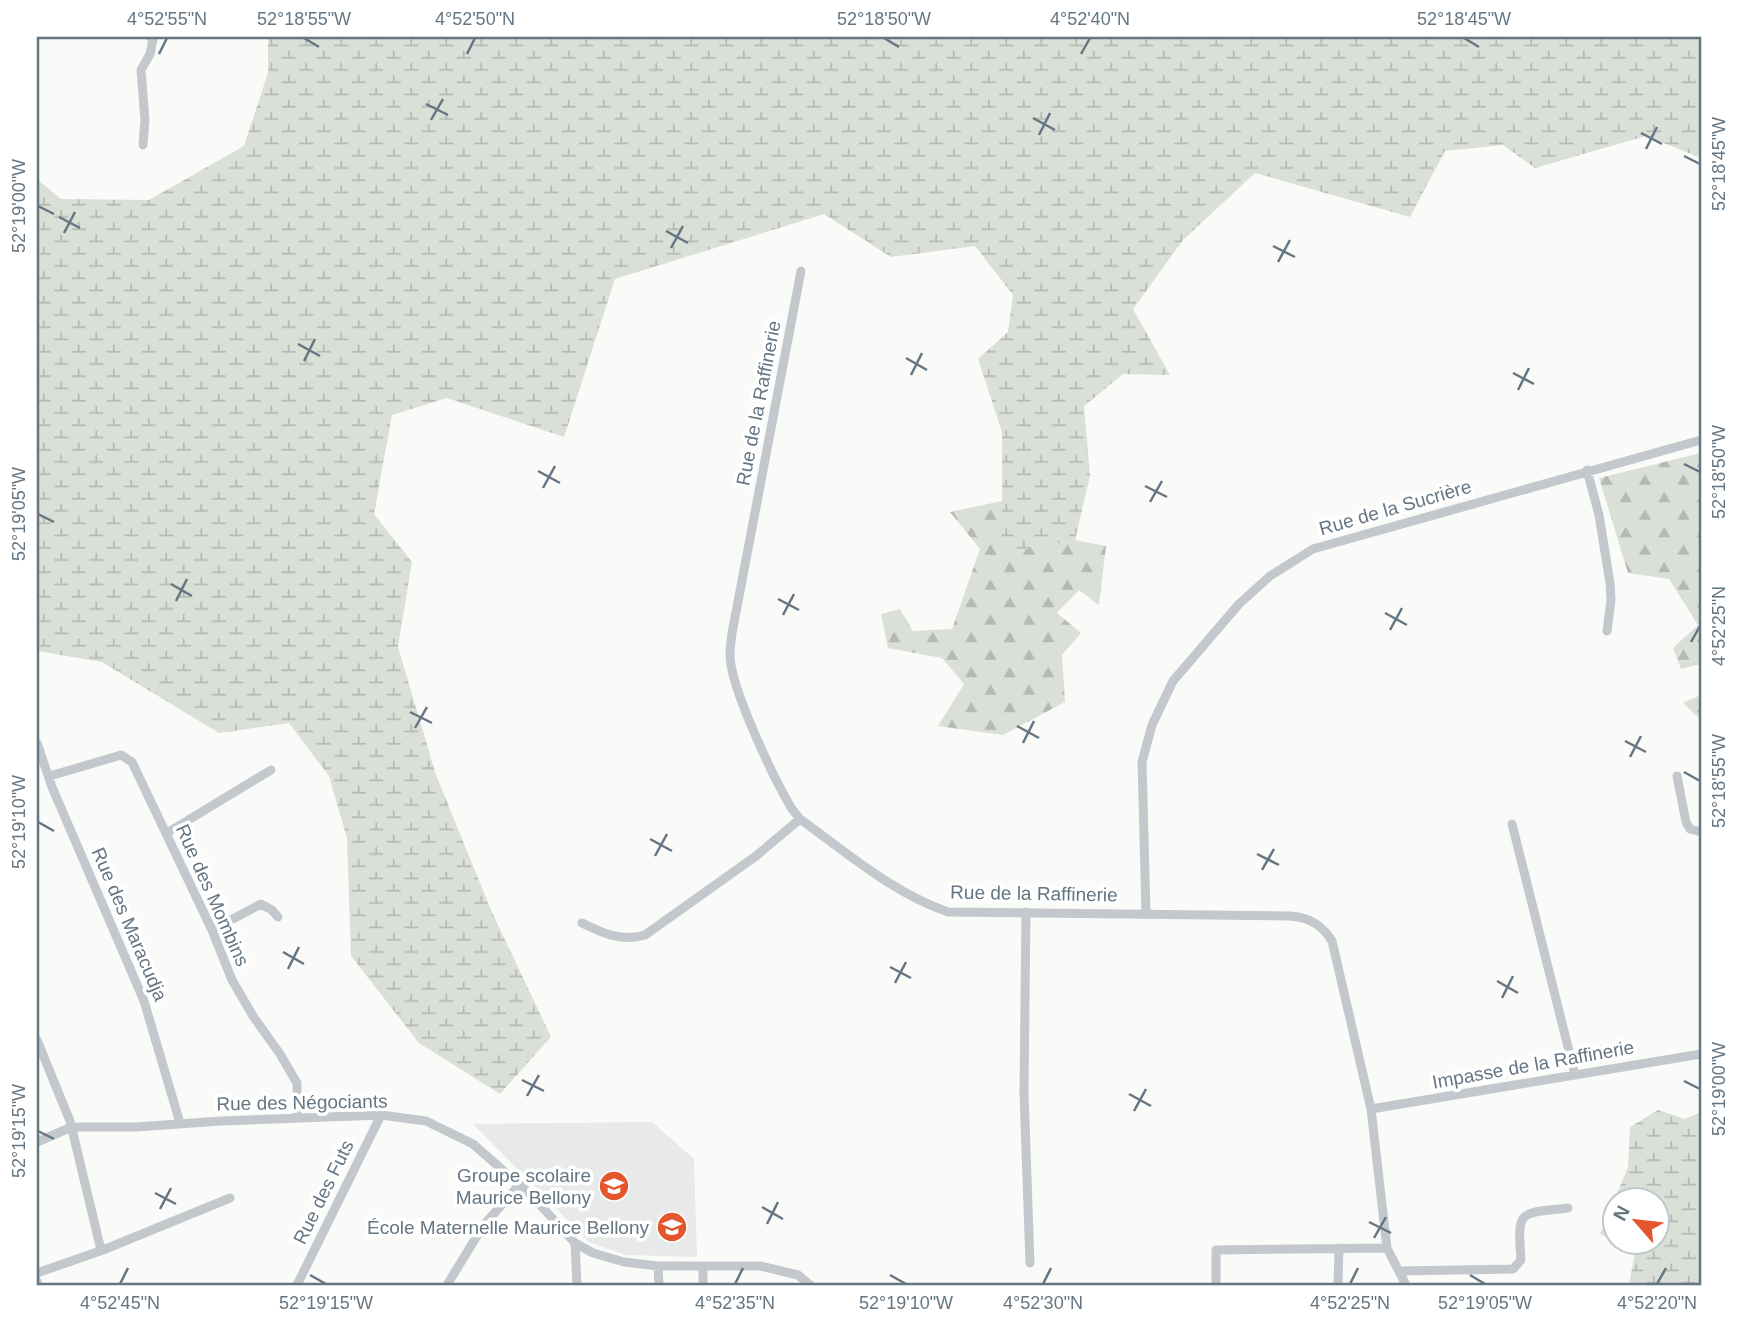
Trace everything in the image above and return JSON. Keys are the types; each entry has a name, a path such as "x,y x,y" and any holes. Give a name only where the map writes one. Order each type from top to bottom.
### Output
{"street":[{"path":"143,145 145,120 141,70 150,54 153,39 150,37"},
{"name":"Rue de la Raffinerie","path":"801,271 734,619 730,656 735,679 751,723 785,799 800,819 890,884 928,905 948,912 1299,917 1319,925 1332,941 1371,1110 1387,1248 1406,1285"},
{"name":"Rue de la Sucrière","path":"1146,913 1142,762 1153,725 1172,681 1239,604 1270,576 1313,549 1701,440"},
{"path":"1587,470 1599,515 1610,583 1607,631"},
{"name":"Rue des Maracudja","path":"37,743 52,787 144,1000 180,1124"},
{"name":"Rue des Mombins","path":"50,776 121,755 132,762 241,996 298,1083 298,1118"},
{"path":"167,833 271,770"},
{"path":"1677,776 1686,822 1690,829 1701,831"},
{"path":"582,923 618,937 632,939 645,935 756,856 800,819"},
{"path":"1512,824 1575,1075"},
{"path":"212,930 261,904 278,917"},
{"path":"1026,912 1024,1093 1030,1263"},
{"path":"37,1041 72,1128 101,1250"},
{"name":"Impasse de la Raffinerie","path":"1371,1110 1701,1054"},
{"name":"Rue des Négociants","path":"37,1142 72,1128 381,1115 426,1121 473,1144 520,1184 575,1243 593,1253 624,1262 658,1266 760,1266 798,1275 810,1285"},
{"name":"Rue des Futs","path":"297,1285 381,1115"},
{"path":"447,1285 483,1226 520,1184"},
{"path":"37,1273 230,1198"},
{"path":"1399,1271 1513,1269 1521,1260 1518,1227 1521,1219 1527,1213 1568,1208"},
{"path":"575,1243 577,1285"},
{"path":"1338,1285 1339,1248"},
{"path":"1216,1285 1216,1250 1387,1248"},
{"path":"658,1266 659,1285"},
{"path":"703,1266 703,1285"}],"shaded area":[{"name":"Groupe scolaire Maurice Bellony","path":"652,1122 694,1159 697,1257 625,1255 589,1242 473,1124"}],"green space":[{"path":"268,37 1701,37 1701,158 1646,136 1535,168 1503,145 1445,151 1410,217 1255,173 1183,240 1133,309 1170,375 1123,374 1084,406 1090,476 1075,540 1002,553 1002,432 978,359 1008,332 1013,295 975,246 891,257 824,214 615,279 564,437 447,398 392,415 374,514 412,562 398,647 436,775 491,910 551,1037 500,1094 419,1043 351,956 347,838 329,776 289,723 219,733 102,662 37,651 37,179 61,199 149,200 244,146 268,73"},
{"path":"1701,453 1701,664 1681,669 1673,648 1698,625 1669,579 1628,573 1599,478"},
{"path":"1002,501 1002,553 1075,540 1106,546 1099,605 1079,590 1057,613 1081,633 1062,655 1065,702 1003,735 938,726 964,684 942,658 888,648 881,614 900,609 913,631 952,629 980,549 950,512"},
{"path":"1701,695 1701,720 1683,703"},
{"path":"1658,1110 1685,1119 1701,1112 1701,1285 1629,1285 1634,1256 1672,1256 1672,1186 1620,1186 1628,1167 1630,1127"}],"place":[{"name":"Groupe scolaire Maurice Bellony","path":"614,1186"},
{"name":"École Maternelle Maurice Bellony","path":"672,1227"}]}
